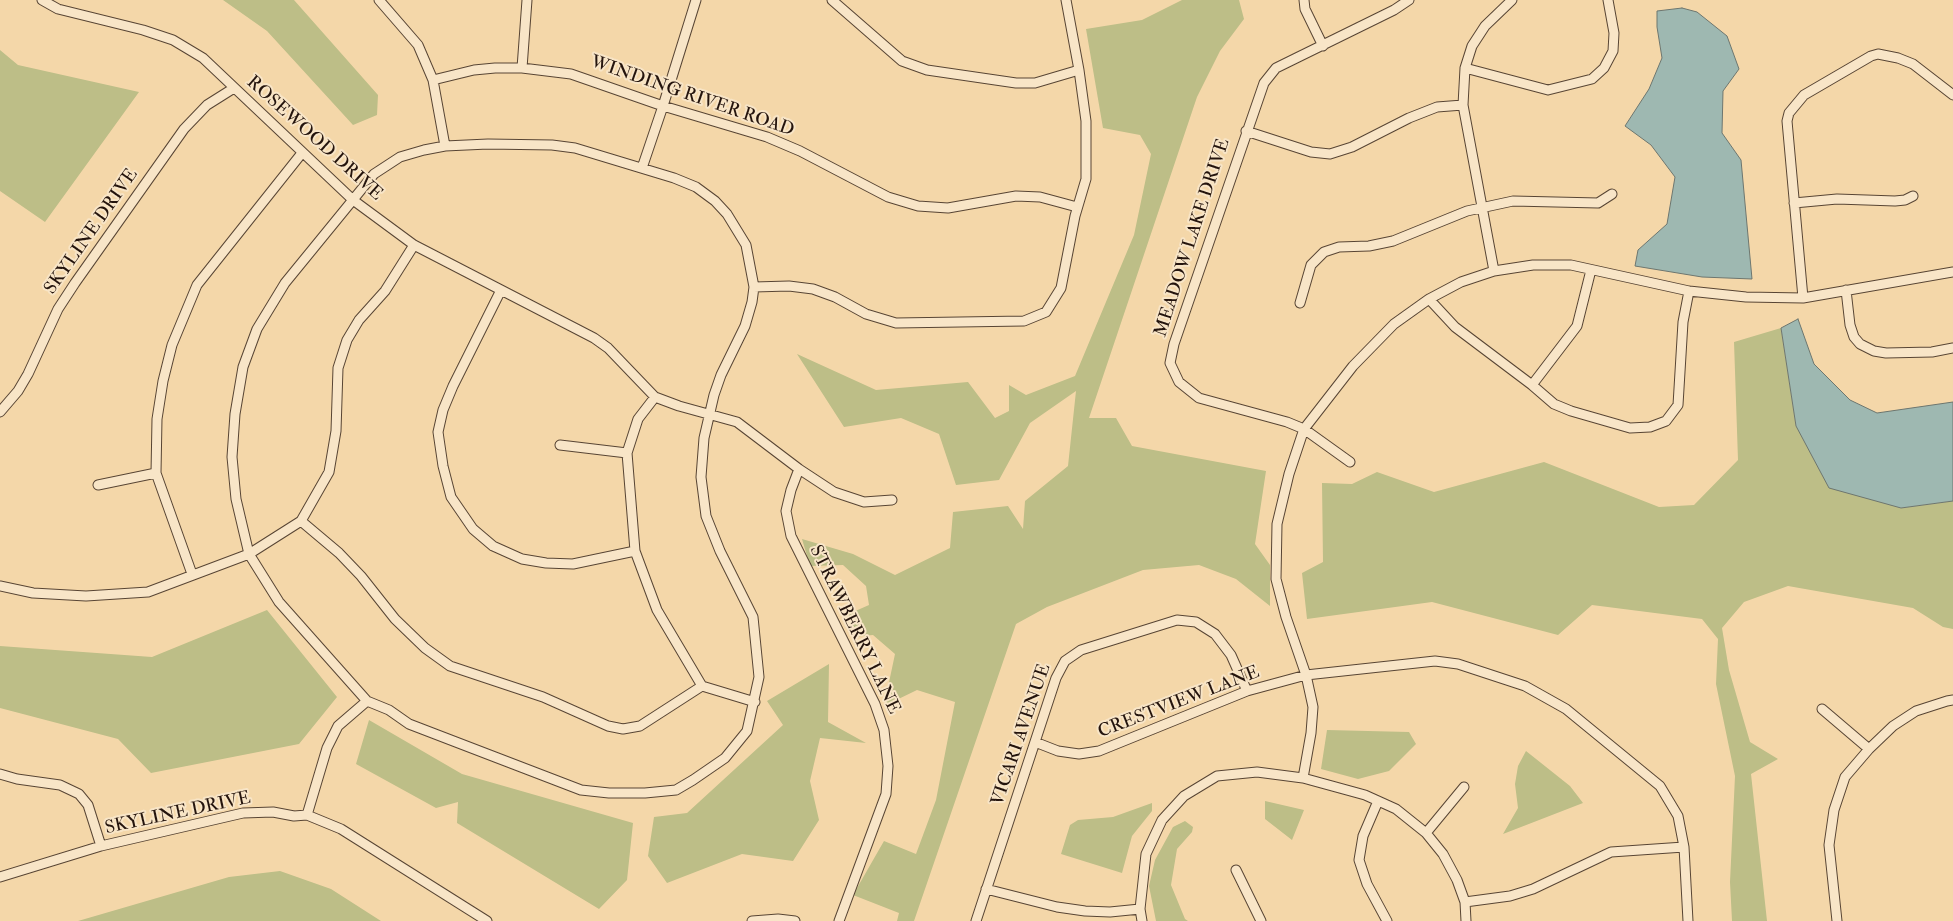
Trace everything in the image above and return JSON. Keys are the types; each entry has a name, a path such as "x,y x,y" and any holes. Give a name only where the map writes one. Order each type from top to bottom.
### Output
{"street":[{"name":"ROSEWOOD DRIVE","path":"42,0 58,9 143,30 173,40 202,58 353,200 414,245 564,322 608,348 655,397 679,406 737,422 834,492 864,502 892,500"},
{"path":"379,0 418,45 433,80 445,146"},
{"path":"522,68 527,0"},
{"path":"832,0 902,62 927,70 1016,83 1035,83 1080,70"},
{"path":"754,287 789,286 813,289 835,297 866,314 896,323 1024,321 1046,312 1062,288 1078,207 1086,179 1086,121 1080,70 1066,0"},
{"path":"1304,0 1305,10 1323,46"},
{"name":"MEADOW LAKE DRIVE","path":"1350,462 1304,429 1287,422 1199,398 1179,382 1170,363 1174,344 1264,83 1276,68 1394,10 1409,0"},
{"path":"1494,271 1463,105 1465,68 1472,46 1485,26 1512,0"},
{"path":"1465,68 1548,90 1592,79 1604,68 1613,51 1614,33 1608,0"},
{"path":"642,168 663,106 692,1"},
{"path":"1803,298 1787,121 1789,113 1804,95 1871,56 1886,54 1913,64 1953,95"},
{"name":"WINDING RIVER ROAD","path":"433,80 474,70 495,68 522,68 572,74 663,106 767,137 800,151 888,197 918,206 948,208 1016,196 1040,197 1078,207"},
{"name":"SKYLINE DRIVE","path":"0,412 18,391 58,309 184,129 206,105 234,88"},
{"path":"1246,132 1311,152 1330,154 1352,147 1410,118 1437,107 1463,105"},
{"path":"552,145 575,148 674,178 696,187 715,201 727,214 746,245 754,287 752,302 745,326 721,375 709,414 704,438 701,477 706,516 720,551 753,617 759,677 747,730 725,758 676,790 645,793 609,793 581,790 408,724 388,710 367,700 279,602 249,554 236,499 232,457 235,414 243,367 257,329 285,283 374,174 386,164 400,157 445,146 552,145"},
{"path":"192,574 156,473 157,419 163,381 172,345 197,285 302,153"},
{"path":"1300,304 1311,265 1324,252 1339,247 1369,246 1393,241 1467,211 1513,201 1598,203 1612,194"},
{"path":"1794,203 1837,198 1895,201 1913,196"},
{"path":"0,586 33,593 86,596 148,592 249,554 301,521 329,472 336,431 338,368 347,340 359,320 385,291 414,245"},
{"path":"1303,778 1312,733 1313,707 1306,675 1286,617 1276,580 1277,524 1289,474 1304,429 1353,366 1394,324 1429,300 1461,282 1494,271 1533,265 1571,265 1689,291 1731,296 1803,298 1953,272"},
{"path":"1532,385 1577,326 1591,270"},
{"path":"501,290 443,410 438,432 442,466 451,496 473,529 494,546 522,559 546,563 573,564 635,551"},
{"path":"1846,290 1850,325 1854,337 1860,344 1874,351 1886,353 1932,352 1953,348"},
{"path":"1429,300 1455,327 1554,404 1630,428 1650,427 1666,421 1678,406 1683,322 1689,291"},
{"path":"655,397 638,419 627,453 635,551 657,610 702,686 754,702"},
{"path":"560,445 627,453"},
{"name":"STRAWBERRY LANE","path":"799,468 790,490 786,511 791,536 875,704 884,730 888,766 886,794 839,921"},
{"path":"98,485 156,473"},
{"path":"301,521 339,553 362,576 395,619 425,648 450,666 543,697 608,726 623,729 640,726 702,686"},
{"name":"VICARI AVENUE","path":"976,921 1056,678 1065,661 1080,650 1177,620 1196,622 1215,634 1231,655 1247,691"},
{"name":"CRESTVIEW LANE","path":"1035,742 1058,751 1078,754 1099,752 1247,691 1306,675 1435,661 1458,664 1525,686 1566,709 1660,786 1678,816 1684,848 1688,921"},
{"path":"306,816 328,748 338,726 367,700"},
{"path":"1837,921 1829,845 1834,810 1845,777 1868,749 1893,726 1916,711 1953,700"},
{"path":"1822,709 1868,749"},
{"path":"1142,921 1140,909 1146,854 1162,820 1184,796 1216,776 1257,772 1303,778 1365,795 1396,810 1426,833 1443,854 1457,880 1465,902 1466,921"},
{"path":"0,774 17,779 60,785 79,794 88,805 101,846"},
{"path":"1426,833 1464,787"},
{"path":"1378,801 1362,836 1359,860 1366,884 1387,921"},
{"name":"SKYLINE DRIVE","path":"0,877 101,846 243,813 273,812 306,816 341,829 487,921"},
{"path":"1465,902 1510,896 1533,889 1611,852 1684,848"},
{"path":"1236,870 1261,921"},
{"path":"986,889 1057,907 1085,911 1110,912 1140,909"},
{"path":"752,921 778,919 794,921"}],"green space":[{"path":"223,0 294,0 378,95 377,115 353,125 267,31"},
{"path":"1182,0 1239,0 1244,19 1220,51 1197,97 1089,418 1116,418 1132,446 1266,471 1255,544 1270,565 1270,606 1236,579 1199,565 1143,570 1047,607 1016,624 914,921 897,921 899,913 853,895 884,841 916,854 936,800 955,702 917,690 884,706 895,654 873,635 852,637 844,616 869,605 866,586 843,565 810,566 802,539 853,554 895,575 950,548 953,512 1008,506 1023,529 1025,501 1068,466 1076,391 1030,423 999,480 956,485 939,434 901,418 844,427 797,354 876,390 968,382 995,418 1009,411 1009,385 1026,395 1075,376 1134,235 1151,154 1140,135 1103,128 1086,29 1142,20"},
{"path":"0,50 18,65 139,92 45,222 0,191"},
{"path":"1781,328 1796,426 1901,508 1953,501 1953,629 1943,627 1913,608 1788,586 1744,602 1722,628 1729,670 1750,742 1778,759 1751,774 1767,921 1732,921 1730,882 1735,776 1716,684 1718,639 1702,619 1592,605 1558,635 1432,602 1307,619 1302,573 1323,562 1322,483 1352,484 1377,472 1434,492 1544,462 1659,507 1694,505 1738,460 1734,342"},
{"path":"267,610 337,697 299,744 151,773 118,739 0,708 0,646 152,657"},
{"path":"829,664 828,722 866,743 820,738 810,781 819,820 793,861 742,854 667,883 648,856 654,817 687,813 783,725 767,701"},
{"path":"369,720 462,774 633,823 627,880 599,909 457,823 458,802 436,808 356,764"},
{"path":"1327,730 1409,732 1416,744 1389,771 1358,779 1321,769"},
{"path":"1526,751 1570,786 1583,803 1503,834 1518,808 1515,784 1518,766"},
{"path":"1265,801 1304,810 1292,840 1265,819"},
{"path":"1152,803 1152,811 1132,836 1122,873 1061,854 1070,825 1078,820 1113,817"},
{"path":"1185,821 1193,827 1192,832 1177,849 1171,885 1185,919 1188,921 1156,921 1149,886 1155,860 1173,827"},
{"path":"280,871 331,889 381,921 78,921 229,877"}],"water":[{"path":"1682,8 1697,12 1727,36 1739,69 1723,91 1722,133 1741,160 1752,279 1702,277 1635,266 1638,250 1667,224 1675,177 1651,145 1625,126 1649,89 1662,58 1657,27 1657,11"},
{"path":"1798,319 1814,364 1850,400 1877,413 1953,402 1953,501 1901,508 1829,488 1796,426 1781,328"}]}
